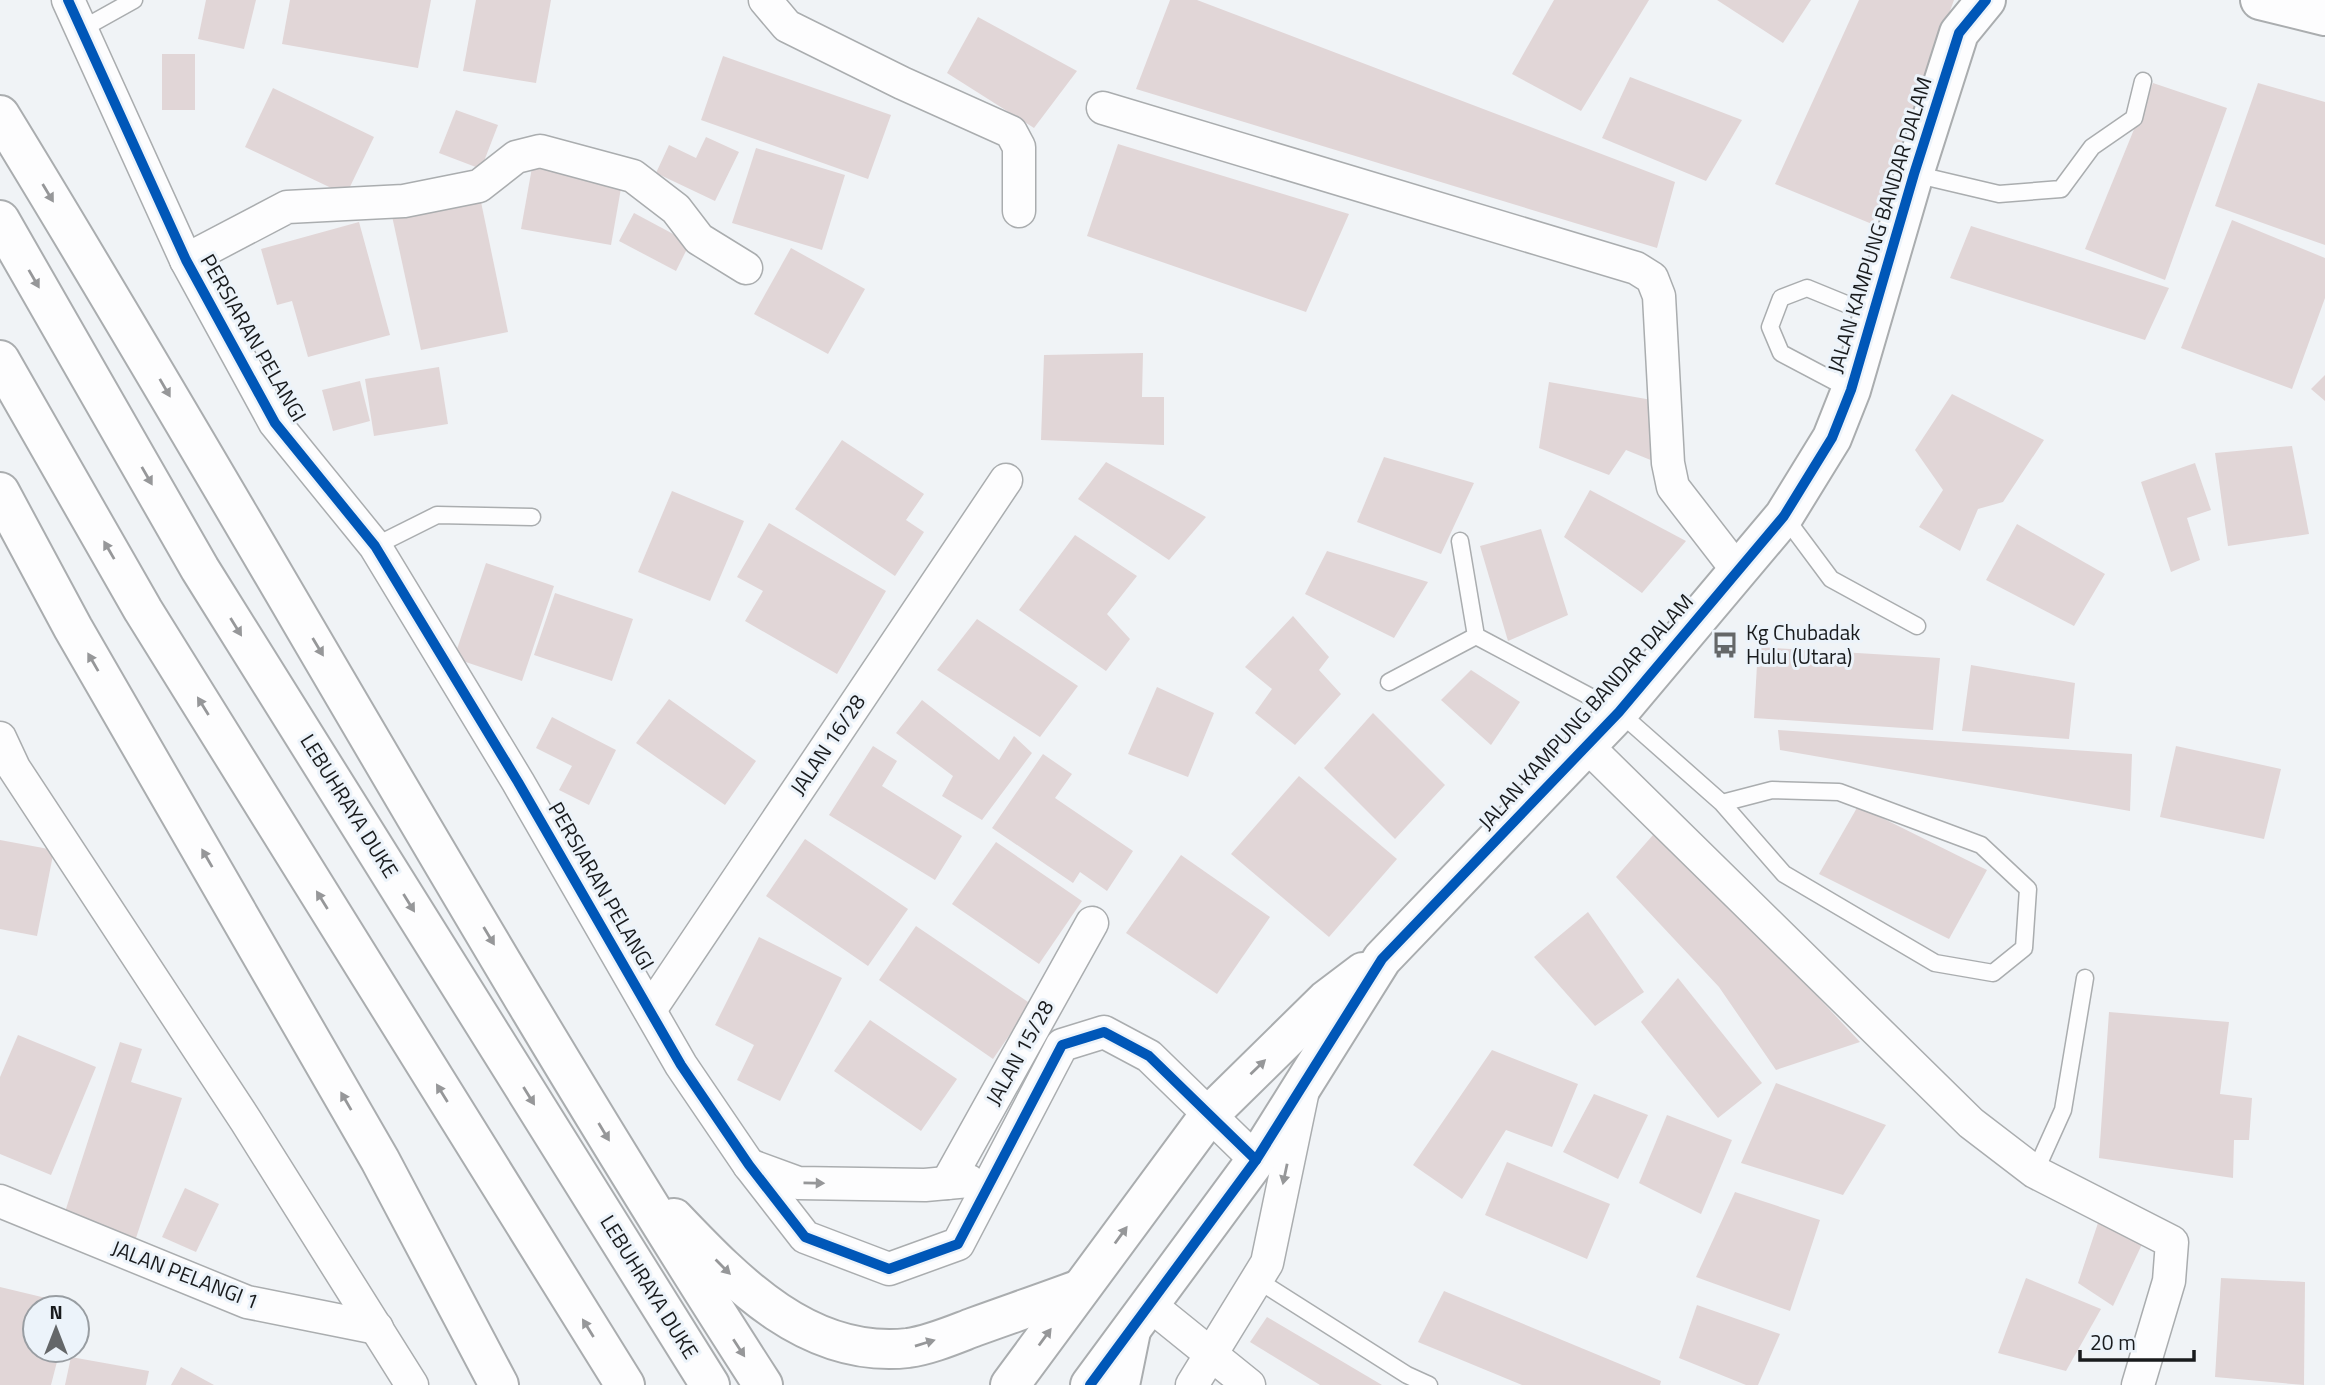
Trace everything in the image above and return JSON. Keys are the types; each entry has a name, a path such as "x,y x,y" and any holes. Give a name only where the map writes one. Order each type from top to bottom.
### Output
{"main road":[{"name":"JALAN KAMPUNG BANDAR DALAM","path":"1010,1385 1210,1114 1326,1000 1382,959 1546,791 1585,744 1619,712 1784,516 1832,438 1852,390 1914,174 1959,33 1986,0"},
{"path":"2260,0 2325,16"},
{"path":"0,115 128,324 624,1166 763,1385"},
{"name":"LEBUHRAYA DUKE","path":"0,220 200,569 710,1385"},
{"path":"0,360 143,610 625,1385"},
{"path":"0,492 73,628 380,1160 521,1385"},
{"name":"JALAN KAMPUNG BANDAR DALAM","path":"1090,1385 1256,1160 1382,959"},
{"path":"380,1160 499,1385"},
{"path":"624,1166 742,1286 773,1311 838,1343 870,1350 910,1348 1080,1290"},
{"path":"1120,1385 1141,1318"}],"street":[{"name":"PERSIARAN PELANGI","path":"68,0 186,260 275,423 375,546 518,782 681,1065 749,1165 806,1237 889,1269 958,1244 1062,1045 1104,1032 1149,1056 1256,1160"},
{"path":"765,0 786,26 902,83 1011,132 1019,147 1019,211"},
{"path":"1103,108 1636,268 1652,278 1659,296 1668,463 1673,486 1738,571"},
{"path":"186,260 287,207 404,201 479,186 516,157 540,151 633,176 676,209 699,239 746,268"},
{"name":"JALAN 16/28","path":"650,1010 1006,480"},
{"path":"0,738 14,768 246,1121 412,1385"},
{"path":"1585,744 1971,1123 2035,1172 2172,1242 2169,1281 2138,1385"},
{"name":"JALAN 15/28","path":"947,1184 1092,923"},
{"path":"1192,1385 1267,1262 1304,1083"},
{"path":"749,1165 798,1183 947,1184 990,1179"},
{"name":"JALAN PELANGI 1","path":"0,1201 247,1302 377,1328"},
{"path":"1141,1318 1211,1355 1249,1385"}],"lane":[{"path":"82,29 134,0"},
{"path":"1914,174 1999,194 2062,189 2092,147 2134,118 2143,81"},
{"path":"1852,390 1781,353 1770,327 1782,298 1807,288 1873,315"},
{"path":"375,546 437,515 532,517"},
{"path":"1784,516 1831,579 1917,626"},
{"path":"1460,541 1476,636"},
{"path":"1389,682 1476,636"},
{"path":"1476,636 1619,712 1722,803 1784,874 1935,963 1993,973 2024,948 2028,889 1981,845 1839,792 1772,790 1722,803"},
{"path":"2035,1172 2063,1110 2085,978"},
{"path":"1256,1279 1407,1375 1429,1385"}],"building":[{"path":"206,0 256,0 244,49 198,39"},
{"path":"290,0 431,0 418,68 282,44"},
{"path":"476,0 551,0 536,83 463,71"},
{"path":"1170,0 1197,0 1675,182 1657,248 1136,89"},
{"path":"1554,0 1649,0 1581,111 1512,74"},
{"path":"1717,0 1811,0 1783,43"},
{"path":"1859,0 1954,0 1872,224 1775,184"},
{"path":"978,17 1077,71 1034,128 947,73"},
{"path":"162,54 195,54 195,110 162,110"},
{"path":"723,56 891,115 868,179 701,120"},
{"path":"1630,77 1742,120 1706,181 1602,138"},
{"path":"2153,83 2227,108 2165,280 2085,249"},
{"path":"2258,83 2325,102 2325,245 2215,206"},
{"path":"273,88 374,137 346,195 245,147"},
{"path":"456,110 498,125 481,169 439,153"},
{"path":"706,137 739,152 715,201 656,173 669,145 696,158"},
{"path":"1118,144 1349,214 1306,312 1087,236"},
{"path":"756,148 845,175 822,250 732,223"},
{"path":"533,162 623,177 611,245 521,229"},
{"path":"480,197 508,332 421,350 392,216"},
{"path":"634,213 690,243 676,271 619,241"},
{"path":"2232,220 2325,258 2325,298 2292,389 2181,348"},
{"path":"359,222 390,335 308,357 292,301 277,305 261,249"},
{"path":"1971,226 2169,288 2145,340 1950,278"},
{"path":"791,248 865,289 828,354 754,314"},
{"path":"1143,353 1142,397 1164,397 1164,445 1041,440 1044,355"},
{"path":"439,367 448,424 374,436 365,379"},
{"path":"2325,375 2325,401 2311,389"},
{"path":"360,381 370,421 333,431 322,390"},
{"path":"1549,382 1652,400 1658,463 1626,450 1609,475 1539,448"},
{"path":"1952,394 2044,440 2003,502 1978,509 1960,551 1919,527 1943,490 1915,450"},
{"path":"842,440 924,494 906,520 924,532 895,576 795,509"},
{"path":"2292,446 2309,534 2228,546 2215,453"},
{"path":"1384,457 1474,483 1441,554 1357,522"},
{"path":"1106,462 1206,517 1169,560 1078,499"},
{"path":"2195,463 2211,510 2187,518 2200,560 2171,572 2141,482"},
{"path":"1590,490 1686,541 1642,593 1564,537"},
{"path":"672,491 744,521 710,601 638,572"},
{"path":"769,523 886,591 837,674 745,621 763,591 737,577"},
{"path":"2017,524 2105,574 2074,626 1986,580"},
{"path":"1541,529 1568,615 1508,641 1480,546"},
{"path":"1075,535 1137,576 1107,614 1130,639 1106,671 1019,610"},
{"path":"1327,551 1428,582 1394,638 1305,594"},
{"path":"486,563 554,586 522,681 454,658"},
{"path":"555,593 633,619 612,681 534,655"},
{"path":"1293,616 1329,657 1319,670 1341,694 1295,745 1255,713 1272,689 1245,667"},
{"path":"977,619 1078,686 1040,737 937,670"},
{"path":"1758,647 1940,658 1933,730 1754,718"},
{"path":"1971,665 2075,683 2069,739 1962,731"},
{"path":"1471,670 1520,702 1491,745 1441,700"},
{"path":"1157,687 1214,713 1188,777 1128,754"},
{"path":"669,699 756,761 725,805 636,743"},
{"path":"922,700 999,760 1014,736 1032,753 982,820 942,796 953,776 896,733"},
{"path":"1373,713 1445,785 1395,839 1324,768"},
{"path":"552,717 616,750 589,805 559,790 572,766 536,748"},
{"path":"1778,730 2132,754 2130,811 1780,750"},
{"path":"873,746 897,761 882,786 962,836 935,880 829,815"},
{"path":"2176,746 2281,769 2264,839 2160,817"},
{"path":"1043,754 1072,774 1055,798 1133,851 1107,891 1080,872 1073,883 992,828"},
{"path":"1299,776 1397,859 1329,937 1231,854"},
{"path":"1858,806 1987,870 1949,939 1819,874"},
{"path":"1653,835 1774,950 1860,1042 1776,1070 1719,987 1616,877"},
{"path":"805,839 908,909 868,966 766,896"},
{"path":"0,840 54,850 37,936 0,929"},
{"path":"996,842 1082,901 1039,964 952,904"},
{"path":"1181,855 1270,917 1217,994 1126,933"},
{"path":"1588,912 1644,992 1595,1026 1534,957"},
{"path":"916,926 1031,1004 993,1059 879,980"},
{"path":"759,937 842,978 780,1101 737,1080 754,1045 715,1025"},
{"path":"1678,978 1762,1083 1718,1118 1641,1022"},
{"path":"2109,1012 2229,1022 2220,1094 2252,1098 2249,1140 2234,1140 2233,1178 2099,1158"},
{"path":"870,1020 957,1079 921,1131 834,1071"},
{"path":"18,1035 96,1067 51,1175 0,1154 0,1077"},
{"path":"120,1042 142,1049 131,1082 182,1098 136,1238 64,1215"},
{"path":"1492,1050 1578,1084 1552,1147 1506,1130 1462,1199 1413,1165"},
{"path":"1776,1083 1886,1125 1843,1195 1741,1163"},
{"path":"1594,1094 1648,1115 1618,1179 1563,1152"},
{"path":"1667,1115 1732,1140 1701,1214 1639,1183"},
{"path":"1507,1162 1610,1204 1587,1259 1485,1215"},
{"path":"185,1188 219,1204 196,1252 162,1237"},
{"path":"1735,1192 1820,1220 1790,1311 1696,1277"},
{"path":"2099,1220 2144,1240 2113,1306 2078,1283"},
{"path":"2026,1278 2101,1309 2066,1371 1998,1353"},
{"path":"2221,1278 2305,1282 2304,1385 2215,1377"},
{"path":"0,1287 29,1294 21,1294 21,1364 56,1364 51,1385 0,1385"},
{"path":"1444,1291 1661,1381 1660,1385 1522,1385 1418,1342"},
{"path":"1697,1305 1780,1334 1758,1385 1746,1385 1679,1358"},
{"path":"1267,1317 1382,1385 1320,1385 1250,1342"},
{"path":"91,1361 149,1371 146,1385 65,1385 70,1364 91,1364"},
{"path":"181,1367 214,1385 171,1385"}],"cycle path":[{"path":"68,0 186,260 275,423 375,546 518,782 681,1065 749,1165 805,1237 889,1269 958,1244 1062,1045 1104,1032 1149,1056 1256,1160"},
{"path":"1090,1385 1256,1160 1382,959 1619,712 1784,516 1832,438 1851,390 1914,174 1959,33 1986,0"}],"place":[{"name":"Kg Chubadak Hulu (Utara)","path":"1725,645"}]}
